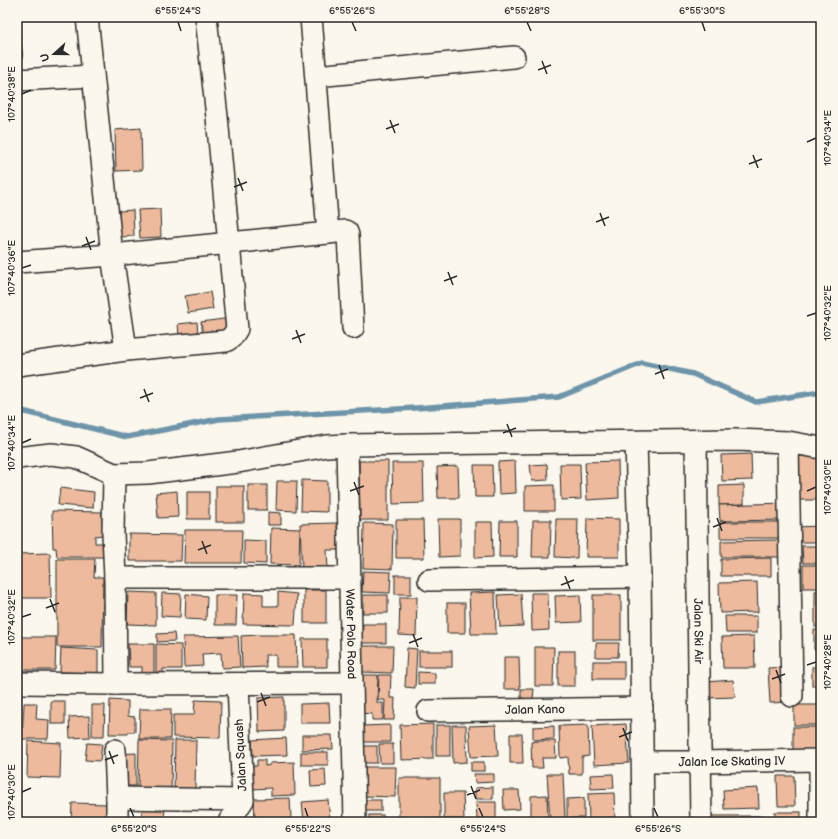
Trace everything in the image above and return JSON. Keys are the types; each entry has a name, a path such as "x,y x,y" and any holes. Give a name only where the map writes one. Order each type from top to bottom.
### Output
{"street":[{"path":"87,17 112,255 126,350"},
{"path":"17,365 126,350 226,341 232,337 237,329 206,17"},
{"path":"311,17 328,233"},
{"path":"316,76 514,57"},
{"path":"17,80 93,76"},
{"path":"17,262 112,255 345,231 348,235 353,328"},
{"path":"17,458 51,454 76,457 114,474 148,473 174,470 238,462 327,446 347,445 735,440 788,442 821,448"},
{"name":"Jalan Ski Air","path":"696,441 699,762 701,822"},
{"path":"636,442 640,577 643,822"},
{"path":"788,442 792,696"},
{"name":"Water Polo Road","path":"347,445 355,822"},
{"path":"114,474 113,533 116,684"},
{"path":"429,580 640,577"},
{"path":"115,578 349,578"},
{"path":"17,683 352,683"},
{"name":"Jalan Squash","path":"229,822 243,800 238,684"},
{"name":"Jalan Kano","path":"428,711 642,708"},
{"path":"115,750 117,822"},
{"path":"820,760 820,822"},
{"name":"Jalan Ice Skating IV","path":"642,762 820,760"},
{"path":"117,798 243,800"}],"building":[{"path":"17,34 20,34 23,58 17,59"},
{"path":"141,128 142,170 116,171 115,130"},
{"path":"160,209 161,237 140,238 138,210"},
{"path":"133,210 134,236 120,237 119,211"},
{"path":"210,292 213,309 188,313 185,296"},
{"path":"231,318 233,330 203,334 201,322"},
{"path":"197,322 198,334 179,336 178,324"},
{"path":"751,454 752,480 722,481 721,455"},
{"path":"790,456 818,456 817,500 790,500"},
{"path":"359,461 388,461 388,520 360,520"},
{"path":"515,461 516,493 499,494 498,462"},
{"path":"618,461 619,498 587,500 585,462"},
{"path":"392,463 423,463 424,503 393,504"},
{"path":"547,464 548,480 532,481 530,465"},
{"path":"560,464 580,464 581,499 561,500"},
{"path":"474,465 492,465 493,497 475,497"},
{"path":"458,466 459,498 438,498 437,467"},
{"path":"302,480 327,481 327,512 301,511"},
{"path":"277,481 297,481 296,511 276,510"},
{"path":"248,485 267,485 267,510 248,510"},
{"path":"554,485 554,511 525,511 525,486"},
{"path":"744,485 744,504 719,505 719,486"},
{"path":"216,486 244,486 244,522 216,522"},
{"path":"60,488 94,492 93,508 58,505"},
{"path":"177,491 178,517 158,518 156,493"},
{"path":"187,492 209,492 209,519 187,519"},
{"path":"786,503 786,520 720,521 719,505"},
{"path":"52,511 102,512 102,535 95,536 95,543 103,543 103,557 57,557 56,548 53,548"},
{"path":"268,512 281,513 281,525 268,525"},
{"path":"587,518 619,519 619,557 586,557"},
{"path":"438,519 460,519 460,556 439,557"},
{"path":"556,519 578,519 577,558 555,557"},
{"path":"396,520 423,520 424,558 396,558"},
{"path":"533,520 551,520 550,557 532,557"},
{"path":"500,521 517,521 517,557 499,557"},
{"path":"475,522 492,522 493,557 475,558"},
{"path":"720,522 785,522 786,538 720,538"},
{"path":"337,523 338,550 327,550 328,570 302,570 300,524"},
{"path":"364,523 393,524 392,569 363,568"},
{"path":"821,526 821,542 796,542 796,527"},
{"path":"271,528 300,529 299,565 270,564"},
{"path":"185,530 242,530 241,563 184,563"},
{"path":"129,534 182,535 181,561 129,561"},
{"path":"244,540 266,541 266,564 244,563"},
{"path":"780,540 780,557 721,557 721,541"},
{"path":"802,546 819,546 819,563 803,563"},
{"path":"50,553 51,598 19,598 18,554"},
{"path":"771,558 771,576 721,576 721,559"},
{"path":"57,559 95,559 94,577 103,577 102,647 57,647"},
{"path":"803,565 821,565 821,588 803,588"},
{"path":"363,571 391,572 390,593 362,592"},
{"path":"395,575 411,575 411,594 395,594"},
{"path":"757,582 758,612 720,613 719,583"},
{"path":"304,590 326,590 326,623 304,623"},
{"path":"815,591 821,591 821,627 815,627"},
{"path":"128,592 156,593 156,625 127,624"},
{"path":"278,592 297,594 295,625 243,624 244,593 263,594 263,606 278,606"},
{"path":"495,592 496,634 471,634 469,593"},
{"path":"162,593 181,594 180,617 161,616"},
{"path":"531,593 548,593 549,630 532,631"},
{"path":"186,594 207,596 206,620 185,619"},
{"path":"521,594 523,626 500,627 498,595"},
{"path":"215,595 237,595 236,625 215,625"},
{"path":"363,595 388,595 388,613 363,613"},
{"path":"580,595 581,622 556,623 555,596"},
{"path":"593,595 621,595 621,640 593,640"},
{"path":"400,597 417,597 416,636 399,635"},
{"path":"447,603 465,603 465,633 447,633"},
{"path":"725,616 757,616 757,633 726,633"},
{"path":"363,624 386,624 386,643 362,643"},
{"path":"814,630 821,630 821,649 814,649"},
{"path":"174,633 175,641 157,642 157,634"},
{"path":"296,635 297,667 276,667 276,655 265,655 266,667 242,668 241,636"},
{"path":"238,636 240,667 222,668 221,653 202,654 203,666 184,667 183,637"},
{"path":"754,636 755,668 723,668 722,637"},
{"path":"20,637 56,637 55,670 20,670"},
{"path":"302,639 327,639 327,667 303,667"},
{"path":"596,643 619,643 618,657 596,657"},
{"path":"128,644 154,644 154,677 142,677 142,667 129,667"},
{"path":"156,644 181,645 181,669 163,669 163,679 156,678"},
{"path":"362,646 393,646 392,673 361,672"},
{"path":"535,647 554,647 553,686 535,686"},
{"path":"61,648 98,650 98,673 60,672"},
{"path":"407,648 417,649 415,688 405,687"},
{"path":"419,651 452,651 452,667 419,667"},
{"path":"558,651 575,651 575,686 558,686"},
{"path":"504,657 519,657 520,689 504,689"},
{"path":"593,661 624,661 624,679 593,679"},
{"path":"785,667 788,702 770,703 768,668"},
{"path":"812,667 821,667 821,686 812,686"},
{"path":"418,672 435,673 435,684 418,684"},
{"path":"360,675 378,675 377,703 383,703 383,720 372,720 372,714 359,713"},
{"path":"379,675 391,675 390,698 395,698 394,720 384,720 385,700 378,700"},
{"path":"733,680 735,697 706,698 705,682"},
{"path":"521,689 534,689 533,699 521,698"},
{"path":"284,697 284,731 259,732 258,698"},
{"path":"110,700 128,701 128,716 135,717 135,732 128,732 128,734 109,734"},
{"path":"195,700 221,701 220,738 173,737 173,715 194,715"},
{"path":"51,701 65,701 65,724 51,724"},
{"path":"24,703 37,703 36,719 49,720 48,739 22,739"},
{"path":"329,703 330,723 300,723 300,704"},
{"path":"92,705 105,705 104,736 92,736"},
{"path":"794,705 821,705 821,725 794,725"},
{"path":"140,709 171,709 170,739 139,739"},
{"path":"89,716 90,737 70,738 69,717"},
{"path":"433,724 433,759 401,760 400,725"},
{"path":"626,724 629,763 594,765 592,726"},
{"path":"390,725 390,742 363,742 362,726"},
{"path":"436,725 450,725 450,756 436,756"},
{"path":"452,725 466,725 467,762 453,763"},
{"path":"496,725 498,756 471,757 469,726"},
{"path":"588,725 589,756 582,757 582,774 569,774 568,757 560,758 559,726"},
{"path":"554,726 554,739 533,740 533,727"},
{"path":"793,727 821,727 821,751 793,751"},
{"path":"510,734 522,734 523,763 510,763"},
{"path":"302,735 332,735 333,749 302,750"},
{"path":"286,738 287,755 253,756 252,740"},
{"path":"139,740 172,741 171,792 138,791"},
{"path":"175,740 196,740 195,791 174,791"},
{"path":"28,741 61,743 60,778 27,777"},
{"path":"555,741 556,758 542,758 543,768 532,768 531,742"},
{"path":"87,743 102,744 100,761 85,760"},
{"path":"379,744 393,744 393,763 380,763"},
{"path":"363,746 377,746 377,763 363,763"},
{"path":"301,752 328,752 328,765 301,765"},
{"path":"136,753 136,786 117,786 117,754"},
{"path":"257,760 265,760 265,766 270,765 270,763 294,762 295,795 271,796 271,788 252,789 251,766 257,766"},
{"path":"471,762 484,762 484,771 471,771"},
{"path":"365,767 396,767 395,797 364,796"},
{"path":"325,769 326,786 311,787 310,770"},
{"path":"474,774 494,774 494,782 475,783"},
{"path":"547,774 563,774 565,819 550,820"},
{"path":"613,774 614,788 591,789 590,775"},
{"path":"777,776 794,776 795,806 778,806"},
{"path":"399,778 440,778 440,819 399,820"},
{"path":"493,787 493,799 475,799 475,788"},
{"path":"758,788 759,808 724,809 723,790"},
{"path":"503,790 519,790 520,809 504,810"},
{"path":"444,793 463,793 464,819 444,819"},
{"path":"614,793 615,817 589,819 588,794"},
{"path":"547,795 548,818 531,818 531,796"},
{"path":"290,798 291,819 255,820 254,799"},
{"path":"584,798 584,818 567,818 567,799"},
{"path":"328,800 330,819 304,821 302,802"},
{"path":"365,800 381,800 381,811 365,811"},
{"path":"476,802 496,802 496,819 477,819"},
{"path":"72,803 107,804 106,822 71,822"},
{"path":"142,806 165,808 164,822 141,822"},
{"path":"775,812 801,812 801,822 775,822"},
{"path":"369,815 383,815 383,822 369,822"},
{"path":"712,816 765,816 765,822 712,822"}],"waterway":[{"path":"17,411 18,410 127,437 219,419 416,408 559,397 642,363 693,374 756,402 821,392"}]}
